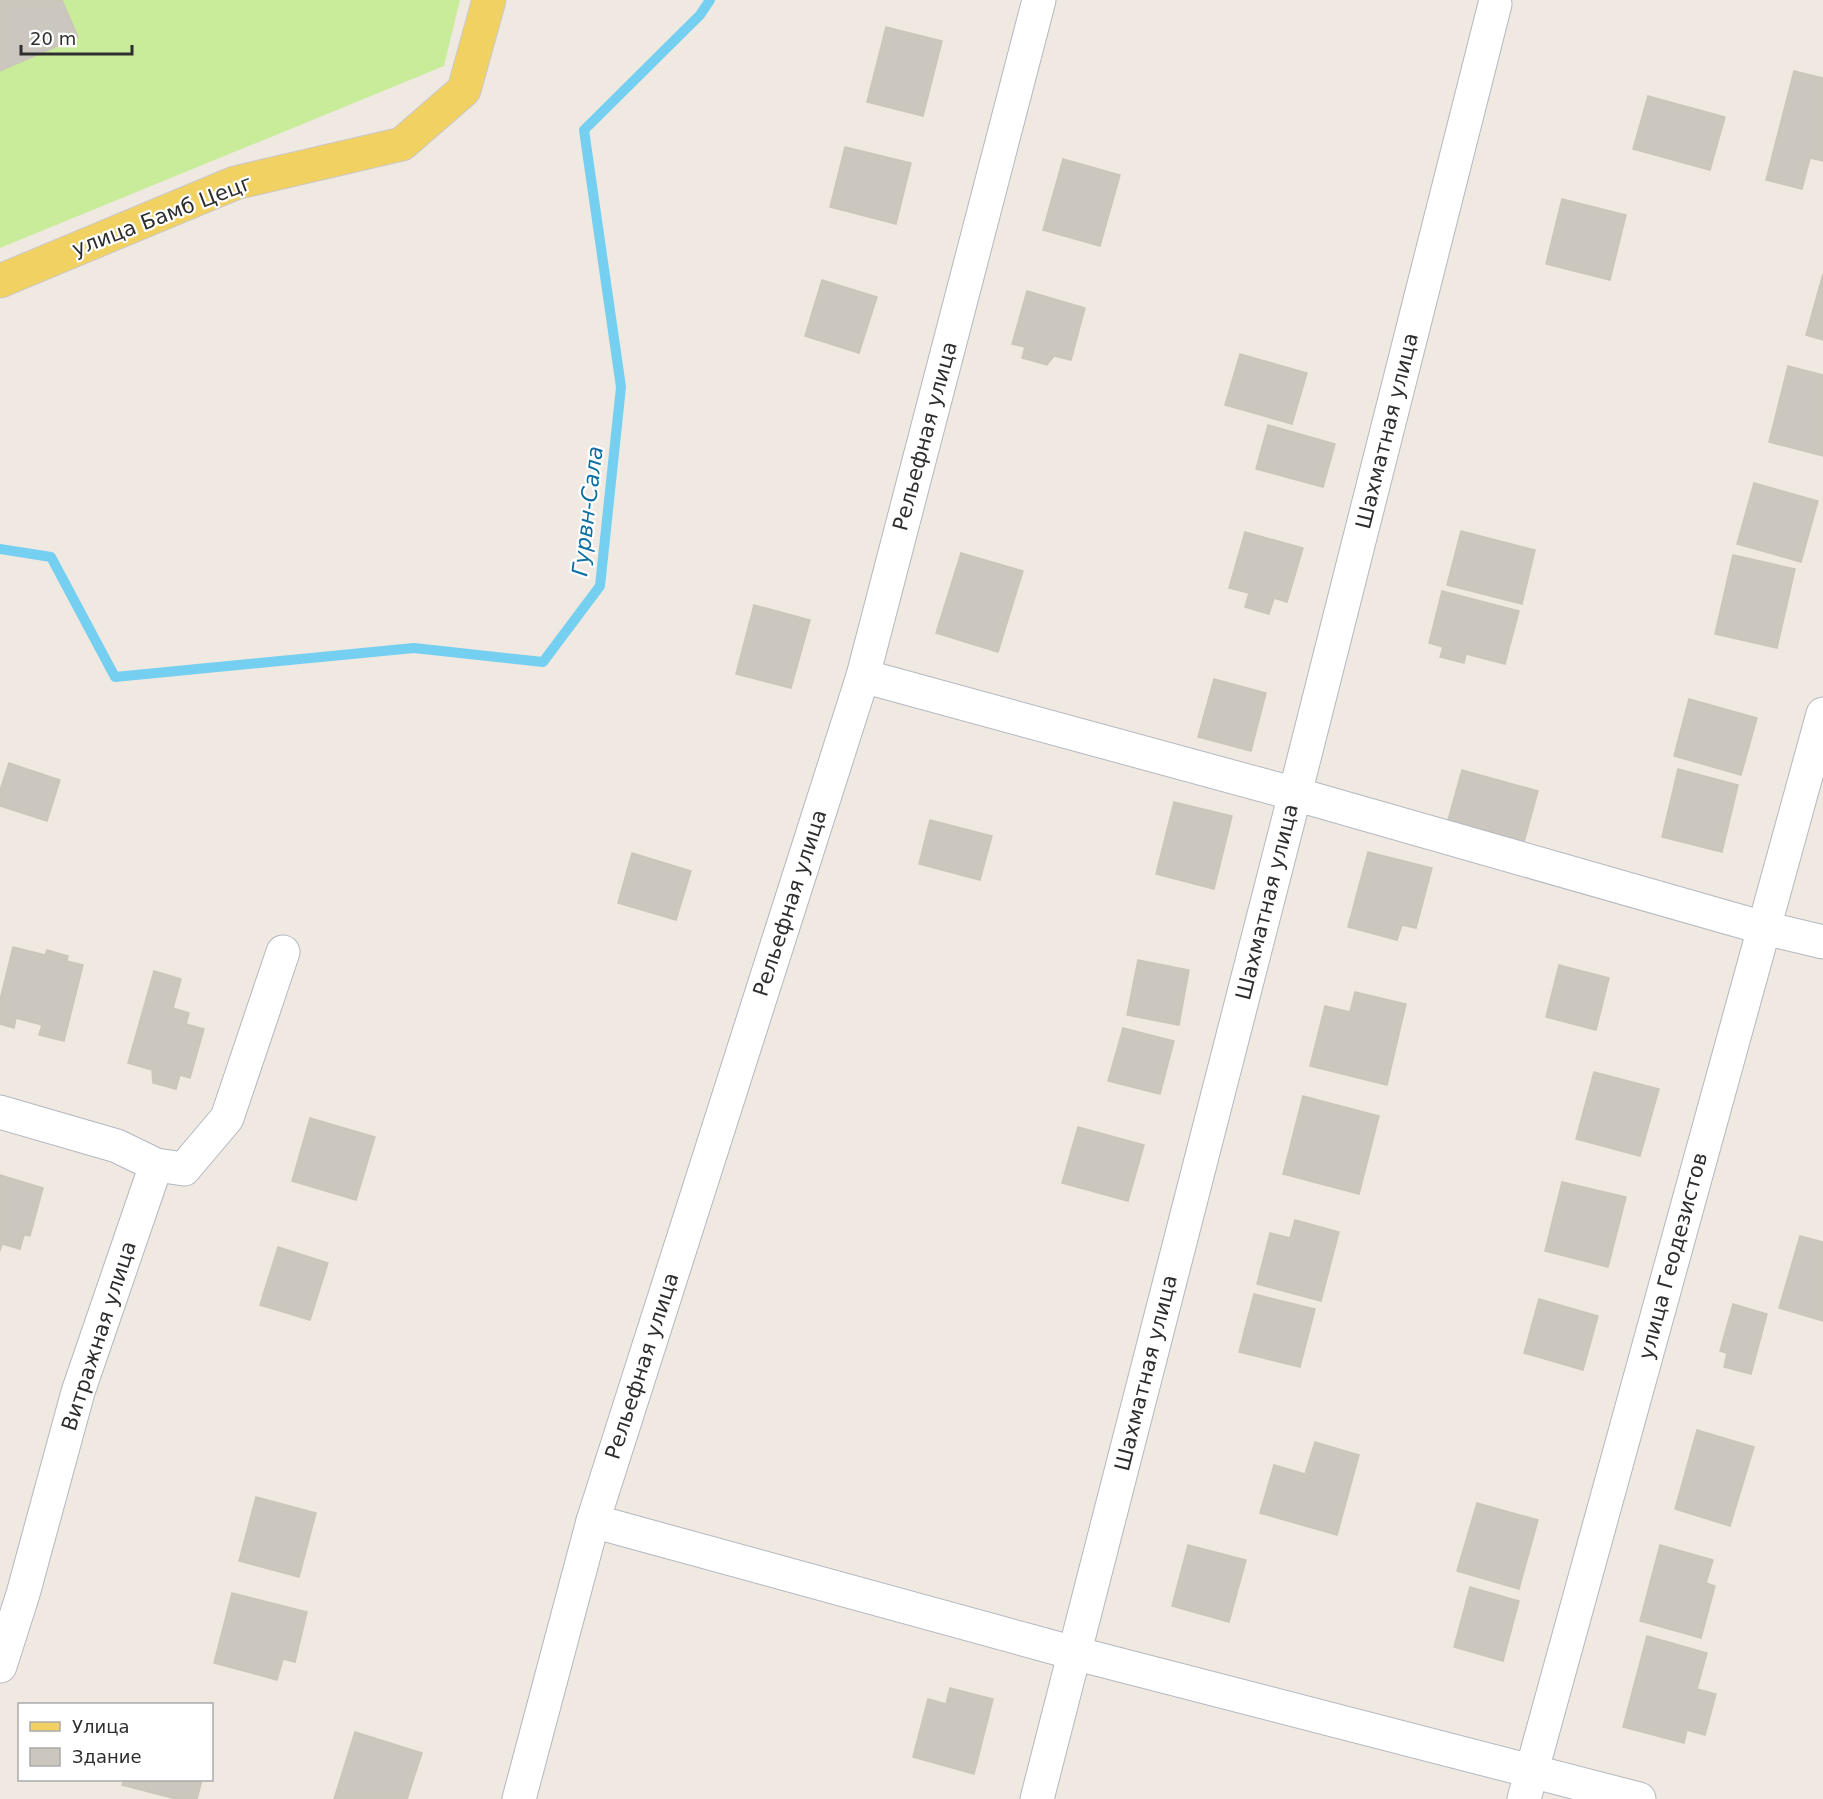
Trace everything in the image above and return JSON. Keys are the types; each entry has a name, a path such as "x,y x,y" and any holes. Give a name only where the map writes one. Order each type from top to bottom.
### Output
{"main road":[{"name":"улица Бамб Цецг","path":"0,281 235,183 402,144 464,90 489,0"}],"street":[{"name":"Рельефная улица","path":"519,1799 592,1521 862,676 1039,0"},
{"name":"Шахматная улица","path":"1037,1799 1495,4"},
{"path":"862,676 1295,794 1764,928 1823,942"},
{"name":"улица Геодезистов","path":"1528,1785 1823,714"},
{"path":"0,1112 117,1146 156,1165 184,1169 227,1118 283,952"},
{"name":"Витражная улица","path":"0,1666 11,1590 156,1165"},
{"path":"592,1521 1074,1653 1528,1785 1640,1799"}],"green space":[{"path":"0,0 460,0 444,66 0,248"}],"building":[{"path":"0,0 62,0 78,37 0,71"},
{"path":"886,27 942,41 923,116 867,102"},
{"path":"1794,71 1823,78 1823,161 1810,158 1802,189 1766,180"},
{"path":"1648,96 1725,117 1710,170 1633,149"},
{"path":"845,147 911,163 896,224 830,207"},
{"path":"1063,159 1120,175 1100,246 1043,230"},
{"path":"1562,199 1626,215 1610,280 1546,264"},
{"path":"1823,274 1823,340 1806,335"},
{"path":"822,280 877,297 859,353 805,336"},
{"path":"1027,291 1085,308 1071,360 1054,356 1047,365 1022,358 1025,347 1012,344"},
{"path":"1240,354 1307,373 1292,424 1225,405"},
{"path":"1788,366 1823,375 1823,456 1769,442"},
{"path":"1268,425 1335,444 1323,487 1256,469"},
{"path":"1754,483 1818,501 1801,562 1737,544"},
{"path":"1461,531 1535,550 1522,604 1447,585"},
{"path":"1245,532 1303,548 1287,602 1274,598 1269,614 1245,607 1249,593 1229,588"},
{"path":"961,553 1023,571 998,652 936,633"},
{"path":"1733,555 1795,569 1777,648 1715,634"},
{"path":"1442,591 1519,611 1505,664 1466,654 1464,663 1440,657 1443,647 1429,643"},
{"path":"754,605 810,620 791,688 736,674"},
{"path":"1214,679 1266,693 1251,751 1198,737"},
{"path":"1689,699 1757,718 1741,775 1674,756"},
{"path":"9,763 60,780 47,821 0,806 0,790"},
{"path":"1678,769 1738,785 1722,852 1662,837"},
{"path":"1462,770 1538,791 1524,842 1448,820"},
{"path":"1174,802 1232,816 1214,889 1156,874"},
{"path":"930,820 992,836 980,880 919,864"},
{"path":"1368,852 1432,868 1416,928 1402,925 1397,940 1348,927"},
{"path":"632,853 691,871 676,920 618,903"},
{"path":"13,947 45,955 47,950 68,956 67,961 83,965 64,1041 39,1035 42,1025 16,1018 14,1028 0,1024 0,1000"},
{"path":"1138,960 1189,970 1179,1025 1127,1015"},
{"path":"1559,965 1609,978 1596,1030 1546,1017"},
{"path":"154,971 181,979 173,1008 189,1013 186,1024 204,1029 190,1078 180,1075 176,1089 153,1083 152,1070 128,1063"},
{"path":"1355,992 1406,1004 1387,1085 1310,1066 1325,1006 1350,1012"},
{"path":"1123,1028 1174,1041 1160,1094 1108,1081"},
{"path":"1594,1072 1659,1089 1640,1156 1576,1139"},
{"path":"1303,1096 1379,1116 1359,1194 1283,1174"},
{"path":"310,1118 375,1137 356,1200 292,1181"},
{"path":"1078,1127 1144,1145 1128,1201 1062,1183"},
{"path":"0,1175 43,1188 30,1236 24,1235 20,1249 2,1244 0,1251"},
{"path":"1562,1182 1626,1197 1608,1267 1545,1251"},
{"path":"1295,1220 1339,1232 1321,1301 1257,1284 1270,1233 1290,1238"},
{"path":"1800,1236 1823,1242 1823,1321 1779,1308"},
{"path":"278,1247 328,1263 310,1320 260,1305"},
{"path":"1254,1294 1315,1309 1300,1367 1239,1352"},
{"path":"1539,1299 1598,1316 1583,1370 1524,1353"},
{"path":"1733,1304 1767,1314 1751,1374 1724,1367 1727,1353 1720,1351"},
{"path":"1697,1430 1754,1447 1730,1526 1675,1509"},
{"path":"1315,1442 1359,1455 1337,1535 1260,1513 1274,1465 1305,1474"},
{"path":"256,1497 316,1513 299,1577 239,1561"},
{"path":"1477,1503 1538,1520 1519,1589 1457,1571"},
{"path":"1188,1545 1246,1560 1229,1622 1172,1606"},
{"path":"1660,1545 1713,1560 1706,1583 1715,1586 1701,1638 1640,1621"},
{"path":"1470,1587 1519,1601 1503,1661 1454,1647"},
{"path":"232,1593 307,1612 295,1662 283,1659 277,1680 214,1663"},
{"path":"1647,1636 1707,1653 1697,1689 1716,1694 1705,1735 1687,1730 1684,1743 1623,1727"},
{"path":"950,1688 993,1699 974,1774 913,1757 928,1699 946,1704"},
{"path":"355,1732 422,1753 407,1799 334,1799"},
{"path":"124,1781 202,1781 197,1799 176,1799 122,1785"}],"waterway":[{"name":"Гурвн-Сала","path":"0,549 51,557 115,677 414,648 543,662 600,586 621,387 584,130 700,15 710,0"}]}
